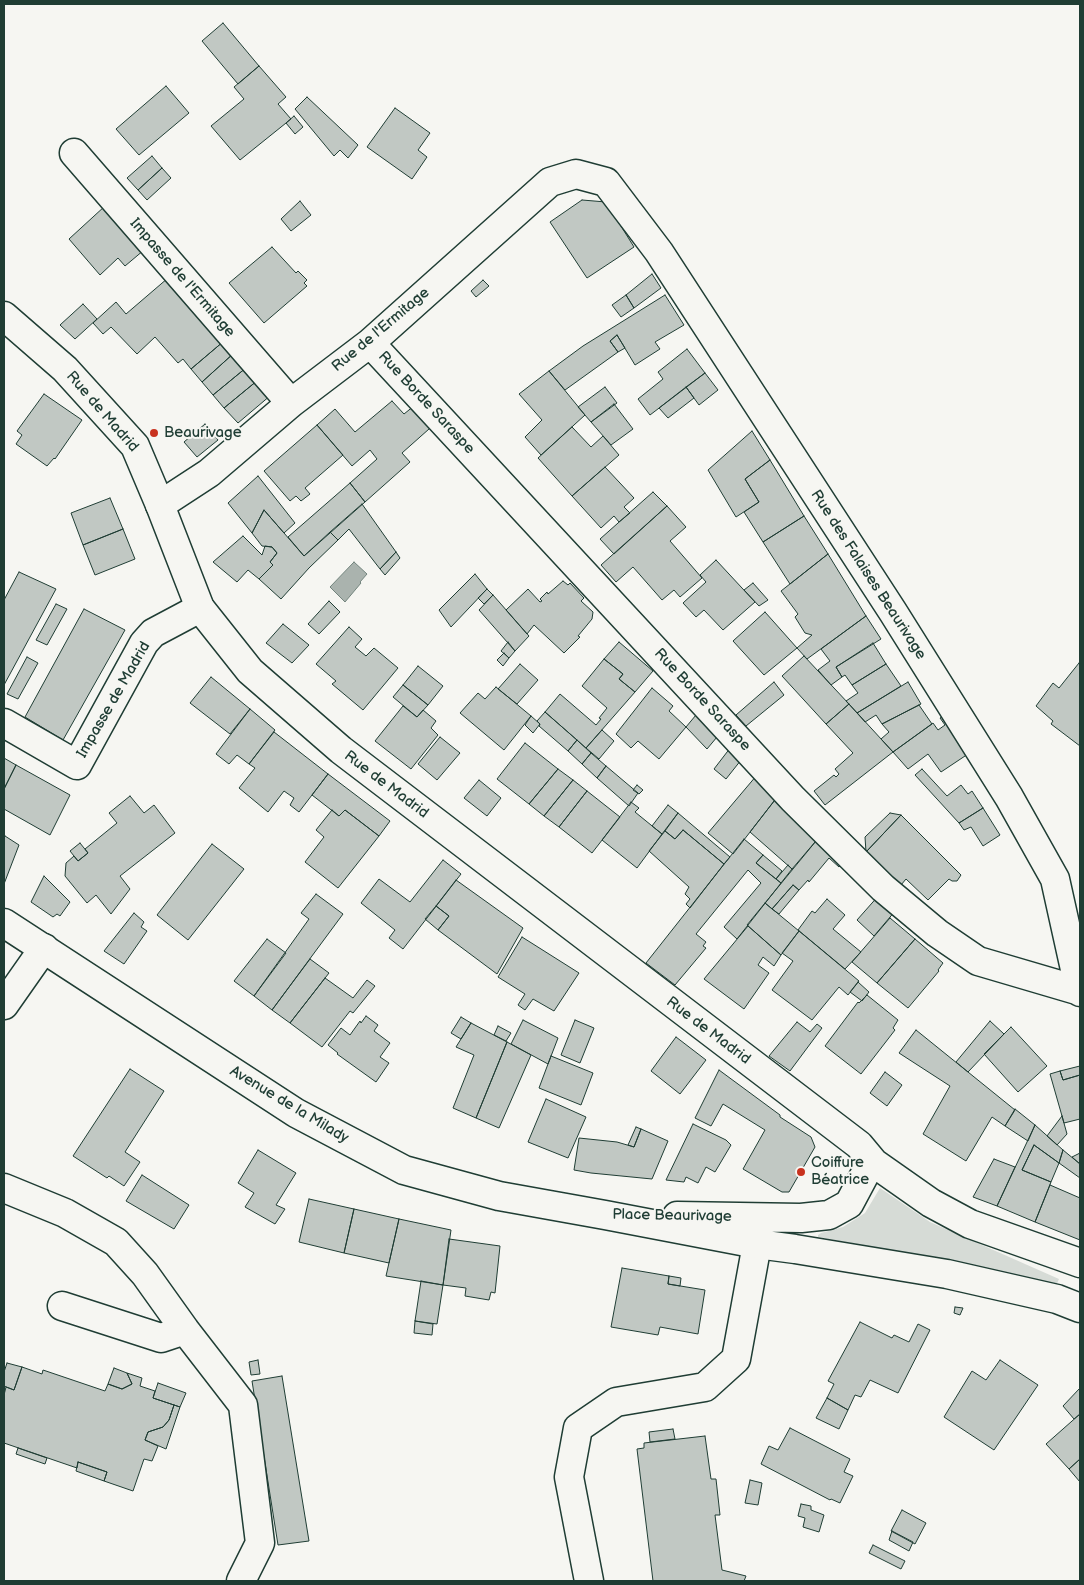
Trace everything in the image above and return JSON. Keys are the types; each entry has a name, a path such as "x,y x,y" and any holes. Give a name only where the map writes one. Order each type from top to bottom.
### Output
{"street":[{"name":"Impasse de l'Ermitage","path":"74,153 291,403"},
{"name":"Rue de l'Ermitage","path":"160,505 209,473 291,403 370,343 550,182 576,174 606,182"},
{"name":"Rue des Falaises Beaurivage","path":"606,182 660,252 893,612 1009,797 1055,879 1080,991"},
{"name":"Rue de Madrid","path":"4,316 65,369 135,446 200,608 250,671 341,750 859,1145 874,1164"},
{"name":"Rue Borde Saraspe","path":"370,343 793,799 883,888 937,933 978,961 1080,991"},
{"name":"Impasse de Madrid","path":"4,723 77,765 144,643 153,633 200,608"},
{"name":"Avenue de la Milady","path":"4,923 296,1112 404,1170 499,1196 605,1214"},
{"path":"4,1005 44,948"},
{"name":"Place Beaurivage","path":"605,1214 801,1218 829,1215 850,1204 865,1174 874,1164"},
{"path":"874,1164 930,1203 970,1224 1080,1264"},
{"path":"4,1188 65,1213 116,1242 145,1274 185,1330 243,1405 260,1543 241,1581"},
{"name":"Place Beaurivage","path":"605,1214 757,1244 947,1274 1057,1300 1080,1308"},
{"path":"589,1581 569,1477 578,1428 616,1402 705,1387 736,1359 757,1244"},
{"path":"62,1306 162,1338 185,1330"}],"shaded area":[{"path":"354,562 367,574 345,602 330,587"},
{"path":"880,1188 930,1222 1059,1279 1055,1288 930,1257 818,1237 821,1233 843,1227 865,1213"}],"building":[{"path":"223,23 259,66 238,84 202,41"},
{"path":"259,66 286,97 278,104 291,119 240,160 211,126 244,99 234,87"},
{"path":"166,86 189,113 139,155 116,129"},
{"path":"307,97 358,145 348,158 340,150 334,156 295,109"},
{"path":"395,108 430,133 418,150 427,157 412,179 367,147"},
{"path":"294,116 303,127 295,134 286,123"},
{"path":"152,156 162,168 138,190 127,178"},
{"path":"162,168 171,178 147,200 138,190"},
{"path":"582,200 606,202 634,247 587,278 550,222"},
{"path":"300,201 311,215 291,231 281,219"},
{"path":"105,206 144,250 125,266 118,258 100,275 69,239"},
{"path":"272,247 296,273 298,271 307,280 304,283 307,286 264,323 229,283"},
{"path":"652,274 661,288 634,308 626,295"},
{"path":"168,278 224,341 191,369 183,359 178,363 155,337 137,354 111,327 103,334 93,323 116,302 126,314"},
{"path":"483,280 489,286 476,297 471,291"},
{"path":"626,295 634,308 621,317 612,305"},
{"path":"665,295 684,325 655,342 660,349 635,365 617,335 610,341 618,352 565,390 549,371 583,346"},
{"path":"83,304 97,319 75,339 60,325"},
{"path":"617,335 625,348 618,352 610,341"},
{"path":"224,341 234,353 202,382 191,369"},
{"path":"687,349 705,373 650,415 638,399 663,379 658,372"},
{"path":"234,353 247,367 213,395 202,382"},
{"path":"247,367 258,380 224,408 213,395"},
{"path":"549,371 585,415 541,455 525,437 542,420 519,394"},
{"path":"705,373 718,390 699,405 686,387"},
{"path":"258,380 271,395 238,423 224,408"},
{"path":"605,387 617,403 591,422 578,407"},
{"path":"686,387 694,398 668,418 659,408"},
{"path":"44,394 82,420 55,459 47,466 16,444 22,435 17,431"},
{"path":"392,401 404,414 420,401 438,421 402,453 410,462 365,502 350,483 377,459 370,450 352,466 317,425 335,409 355,432"},
{"path":"614,404 633,429 611,445 591,422"},
{"path":"205,424 218,440 197,457 184,442"},
{"path":"317,425 343,455 305,488 310,494 301,501 296,496 290,501 264,471"},
{"path":"572,427 591,447 603,436 619,455 572,496 538,458"},
{"path":"752,431 770,460 745,479 759,502 736,517 708,470"},
{"path":"770,460 804,516 763,542 744,512 759,502 745,479"},
{"path":"605,467 634,498 624,507 630,513 619,522 614,516 601,528 572,496"},
{"path":"258,476 295,523 284,533 264,510 252,533 228,503"},
{"path":"350,483 365,502 304,556 288,537"},
{"path":"653,492 667,506 614,554 600,539"},
{"path":"110,498 123,529 83,545 71,513"},
{"path":"362,504 396,552 380,569 349,529 338,540 330,532"},
{"path":"667,506 686,527 670,541 702,578 680,597 674,590 662,600 633,567 616,582 601,565"},
{"path":"264,510 304,556 330,532 338,540 281,599 259,579 273,565 270,562 277,553 272,547 262,546 252,533"},
{"path":"804,516 828,554 790,584 763,542"},
{"path":"123,529 135,559 95,575 83,545"},
{"path":"243,536 262,555 265,546 272,547 277,553 270,562 273,565 259,579 248,570 237,582 213,562"},
{"path":"396,552 400,558 385,575 380,569"},
{"path":"828,554 866,616 807,659 797,648 812,635 805,633 795,617 798,614 781,591"},
{"path":"716,560 755,602 723,630 704,610 696,617 683,603 706,582 700,575"},
{"path":"19,572 56,589 4,685 4,600"},
{"path":"475,574 487,589 451,627 439,610"},
{"path":"563,581 568,585 570,583 584,598 581,601 593,612 592,619 578,636 580,637 564,653 534,625 527,634 506,610 528,589 540,602 542,601 540,599 547,592 548,594"},
{"path":"753,583 768,600 759,606 744,590"},
{"path":"487,589 493,595 484,604 478,598"},
{"path":"493,595 529,636 515,651 479,610"},
{"path":"329,601 340,612 319,634 308,624"},
{"path":"56,604 67,609 47,645 36,640"},
{"path":"84,609 125,630 63,740 25,717"},
{"path":"765,612 797,648 764,675 733,641"},
{"path":"866,616 881,639 836,667 842,677 831,685 818,670 830,661 821,649"},
{"path":"283,624 309,645 292,663 266,643"},
{"path":"349,627 362,639 355,647 366,656 374,648 398,668 363,710 332,684 336,681 316,664"},
{"path":"508,642 515,651 509,658 501,651"},
{"path":"619,642 653,671 635,692 619,679 623,674 604,659"},
{"path":"873,643 886,664 852,685 845,675 842,677 836,667"},
{"path":"504,653 509,658 503,666 497,660"},
{"path":"804,656 849,704 826,724 782,676"},
{"path":"27,657 38,663 18,699 7,694"},
{"path":"604,659 623,674 619,679 635,692 586,748 545,712 560,694 596,725 607,708 582,686"},
{"path":"1079,663 1080,746 1051,724 1053,721 1036,706 1053,683 1059,688"},
{"path":"520,664 538,680 517,704 498,689"},
{"path":"886,664 901,686 857,713 846,701 858,693 852,685"},
{"path":"418,666 443,686 428,705 403,685"},
{"path":"211,677 250,709 230,734 190,703"},
{"path":"774,682 784,695 746,726 736,715"},
{"path":"908,682 921,704 882,724 876,715 865,722 857,713"},
{"path":"403,685 428,705 417,717 393,697"},
{"path":"496,687 531,716 504,750 460,713 478,693 485,699"},
{"path":"652,688 673,706 669,711 686,727 659,759 638,741 631,748 616,734"},
{"path":"849,704 893,752 825,805 814,791 834,775 836,777 839,774 835,769 853,753 826,724"},
{"path":"919,705 932,724 893,752 881,739 889,732 882,724"},
{"path":"403,706 417,717 423,710 436,721 431,728 438,735 411,769 375,741"},
{"path":"250,709 275,730 249,764 237,755 229,764 216,754"},
{"path":"701,709 722,731 707,749 686,727"},
{"path":"545,712 577,740 568,751 539,726 540,724 537,721"},
{"path":"950,712 974,750 941,772 928,754 908,769 893,752 933,723 938,730 945,725 940,718"},
{"path":"531,716 540,724 533,733 525,725"},
{"path":"602,730 614,741 599,759 586,748"},
{"path":"274,732 328,774 299,812 290,805 294,798 284,791 268,812 239,788 255,768 249,764"},
{"path":"440,737 460,753 437,780 418,764"},
{"path":"577,740 591,753 582,764 568,751"},
{"path":"525,743 558,769 529,804 497,779"},
{"path":"734,743 745,755 726,779 714,769"},
{"path":"591,753 606,766 597,778 582,764"},
{"path":"4,758 16,765 4,789"},
{"path":"16,765 70,795 50,835 4,809 4,789"},
{"path":"606,766 638,793 629,806 597,778"},
{"path":"558,769 573,780 544,816 529,804"},
{"path":"922,769 947,796 961,785 968,794 972,791 983,808 959,823 915,775"},
{"path":"328,774 390,821 379,836 345,810 339,816 312,795"},
{"path":"757,775 778,796 733,854 708,833"},
{"path":"479,780 501,798 487,816 464,798"},
{"path":"573,780 587,791 559,827 544,816"},
{"path":"637,785 643,790 639,794 633,790"},
{"path":"587,791 620,817 592,853 559,827"},
{"path":"130,796 144,813 154,805 175,833 120,876 130,889 111,914 96,895 87,903 65,876 66,863 74,856 78,861 88,853 85,849 117,823 109,813"},
{"path":"778,796 821,835 792,869 750,832"},
{"path":"631,802 639,808 635,812 662,834 637,868 602,840"},
{"path":"668,805 678,813 662,834 652,826"},
{"path":"983,808 1000,835 983,846 971,827 964,830 959,823"},
{"path":"332,810 339,816 345,810 379,836 338,888 305,862 324,837 316,830"},
{"path":"678,813 730,857 724,864 683,830 675,839 665,831"},
{"path":"890,813 901,815 866,852 865,837"},
{"path":"901,815 961,875 957,881 949,879 928,900 906,879 901,885 866,852"},
{"path":"683,830 724,864 690,908 686,904 690,899 685,894 689,887 649,851 665,831 675,839"},
{"path":"821,835 845,860 839,867 829,858 809,882 808,880 799,890 793,885 772,909 765,903"},
{"path":"4,837 19,845 4,884"},
{"path":"744,839 763,855 756,863 781,883 737,939 724,927 761,883 748,870 696,934 706,942 703,946 706,948 675,985 646,963"},
{"path":"80,843 88,853 78,861 70,851"},
{"path":"212,844 244,869 188,940 157,915"},
{"path":"763,855 782,871 776,879 756,863"},
{"path":"443,860 461,874 403,949 389,938 395,930 361,903 379,879 410,902"},
{"path":"788,865 792,869 781,883 776,879"},
{"path":"44,876 70,902 60,916 57,914 53,917 31,902"},
{"path":"456,880 523,928 497,974 438,930 449,916 436,906"},
{"path":"793,885 799,890 779,914 772,909"},
{"path":"316,894 343,914 272,1010 254,996 309,919 301,913"},
{"path":"880,894 896,910 874,936 857,920"},
{"path":"827,899 845,915 833,929 861,952 845,969 798,930 812,911 815,913"},
{"path":"765,903 799,931 781,955 747,925"},
{"path":"436,906 449,916 438,930 425,919"},
{"path":"134,913 144,922 141,927 147,931 124,964 104,951"},
{"path":"890,918 915,939 877,983 852,962"},
{"path":"748,926 781,955 774,966 763,957 758,965 769,973 744,1009 704,979"},
{"path":"799,931 859,981 848,995 839,987 812,1020 772,990 793,961 782,953"},
{"path":"522,937 579,973 554,1011 533,999 525,1010 518,1005 525,994 498,977"},
{"path":"267,939 286,953 254,996 234,981"},
{"path":"915,939 943,963 939,971 908,1008 877,983"},
{"path":"310,959 329,973 290,1023 272,1010"},
{"path":"325,978 353,998 367,980 375,986 353,1013 350,1011 322,1047 290,1023"},
{"path":"858,982 869,992 862,1001 850,992"},
{"path":"867,995 898,1020 893,1028 895,1030 861,1074 825,1046 858,1002"},
{"path":"366,1016 378,1025 374,1031 390,1043 380,1057 389,1063 376,1082 337,1054 328,1045 341,1028 350,1035"},
{"path":"461,1017 471,1023 461,1039 451,1033"},
{"path":"523,1020 558,1038 548,1064 511,1044"},
{"path":"575,1020 594,1028 580,1063 561,1055"},
{"path":"990,1021 1004,1034 968,1072 956,1062"},
{"path":"797,1022 810,1032 817,1024 822,1028 790,1071 769,1056"},
{"path":"471,1023 507,1042 476,1118 453,1108 474,1055 456,1047"},
{"path":"498,1026 511,1033 506,1041 494,1035"},
{"path":"1011,1027 1047,1066 1018,1092 984,1054"},
{"path":"916,1030 1015,1110 1005,1126 992,1117 966,1161 923,1134 950,1086 899,1053"},
{"path":"676,1037 706,1060 680,1094 651,1071"},
{"path":"507,1042 531,1055 499,1128 476,1118"},
{"path":"551,1056 593,1073 581,1105 539,1088"},
{"path":"1080,1066 1080,1075 1063,1080 1060,1071"},
{"path":"130,1069 164,1091 125,1152 140,1162 124,1186 109,1176 107,1178 73,1156"},
{"path":"719,1070 780,1115 780,1117 811,1137 815,1147 789,1192 782,1192 743,1169 765,1130 723,1104 711,1126 695,1118"},
{"path":"1060,1071 1063,1080 1080,1075 1080,1119 1064,1123 1050,1074"},
{"path":"885,1072 902,1085 887,1106 870,1093"},
{"path":"546,1099 586,1117 568,1158 528,1142"},
{"path":"1015,1109 1035,1125 1028,1141 1005,1126"},
{"path":"1062,1116 1067,1134 1057,1145 1047,1136"},
{"path":"693,1124 726,1140 731,1145 715,1172 706,1167 698,1183 686,1177 684,1182 666,1180"},
{"path":"1035,1125 1063,1150 1059,1163 1034,1145 1022,1170 1051,1182 1035,1222 997,1206"},
{"path":"636,1127 641,1129 634,1147 628,1145"},
{"path":"641,1129 668,1141 652,1179 574,1170 579,1138 617,1142 634,1147"},
{"path":"1034,1145 1059,1163 1051,1182 1022,1170"},
{"path":"258,1150 296,1173 276,1205 285,1209 275,1224 245,1207 254,1193 238,1183"},
{"path":"1063,1150 1080,1164 1080,1178 1059,1163"},
{"path":"1080,1153 1080,1164 1072,1157"},
{"path":"994,1159 1015,1167 997,1206 973,1197"},
{"path":"142,1175 189,1205 174,1229 126,1201"},
{"path":"1050,1185 1080,1198 1080,1240 1035,1222"},
{"path":"309,1199 354,1209 344,1253 299,1242"},
{"path":"354,1209 399,1219 389,1263 344,1253"},
{"path":"399,1219 451,1230 443,1285 386,1276"},
{"path":"449,1239 500,1246 495,1293 491,1292 489,1300 465,1296 466,1288 443,1285"},
{"path":"622,1268 669,1276 668,1284 705,1290 698,1334 660,1327 658,1335 611,1327"},
{"path":"669,1276 681,1278 680,1286 668,1284"},
{"path":"421,1281 443,1285 437,1324 415,1321"},
{"path":"955,1307 963,1308 960,1315 954,1313"},
{"path":"415,1321 433,1324 432,1335 414,1333"},
{"path":"860,1322 892,1338 894,1335 909,1342 918,1324 930,1330 898,1393 870,1380 861,1397 855,1395 848,1410 827,1398 834,1384 828,1381"},
{"path":"258,1360 260,1374 251,1375 249,1362"},
{"path":"1000,1360 1038,1385 994,1450 944,1417 972,1371 986,1380"},
{"path":"7,1363 22,1367 14,1390 4,1386 4,1372"},
{"path":"22,1367 42,1374 43,1370 105,1391 108,1384 122,1389 132,1384 127,1373 142,1378 140,1386 155,1391 153,1398 174,1405 169,1420 163,1427 148,1432 145,1440 158,1446 152,1461 144,1459 133,1491 104,1481 107,1472 78,1462 77,1468 4,1443 4,1395 6,1387 14,1390"},
{"path":"114,1368 127,1373 132,1384 122,1389 108,1384"},
{"path":"282,1376 309,1541 278,1545 252,1381"},
{"path":"158,1383 186,1393 180,1407 153,1398"},
{"path":"1080,1388 1080,1414 1074,1419 1063,1406"},
{"path":"827,1398 848,1410 839,1429 816,1418"},
{"path":"174,1405 180,1407 166,1449 145,1440 148,1432 163,1427 169,1420"},
{"path":"1080,1414 1080,1459 1069,1469 1046,1444"},
{"path":"790,1428 850,1459 844,1472 853,1476 840,1503 830,1500 761,1464 769,1446 778,1450"},
{"path":"673,1429 675,1439 650,1442 649,1432"},
{"path":"705,1436 711,1479 716,1479 720,1515 715,1515 722,1570 746,1576 744,1581 653,1581 637,1449 644,1448 644,1443"},
{"path":"18,1448 47,1458 45,1464 16,1454"},
{"path":"1080,1459 1080,1482 1069,1469"},
{"path":"78,1462 107,1472 104,1481 76,1471"},
{"path":"750,1480 762,1483 758,1505 745,1503"},
{"path":"801,1504 811,1506 811,1510 824,1515 819,1532 803,1527 805,1518 798,1516"},
{"path":"902,1510 926,1523 915,1544 891,1531"},
{"path":"892,1531 913,1542 909,1551 889,1540"},
{"path":"873,1545 905,1561 901,1569 869,1553"}],"place":[{"name":"Beaurivage","path":"154,433"},
{"name":"Coiffure Béatrice","path":"801,1172"}]}
